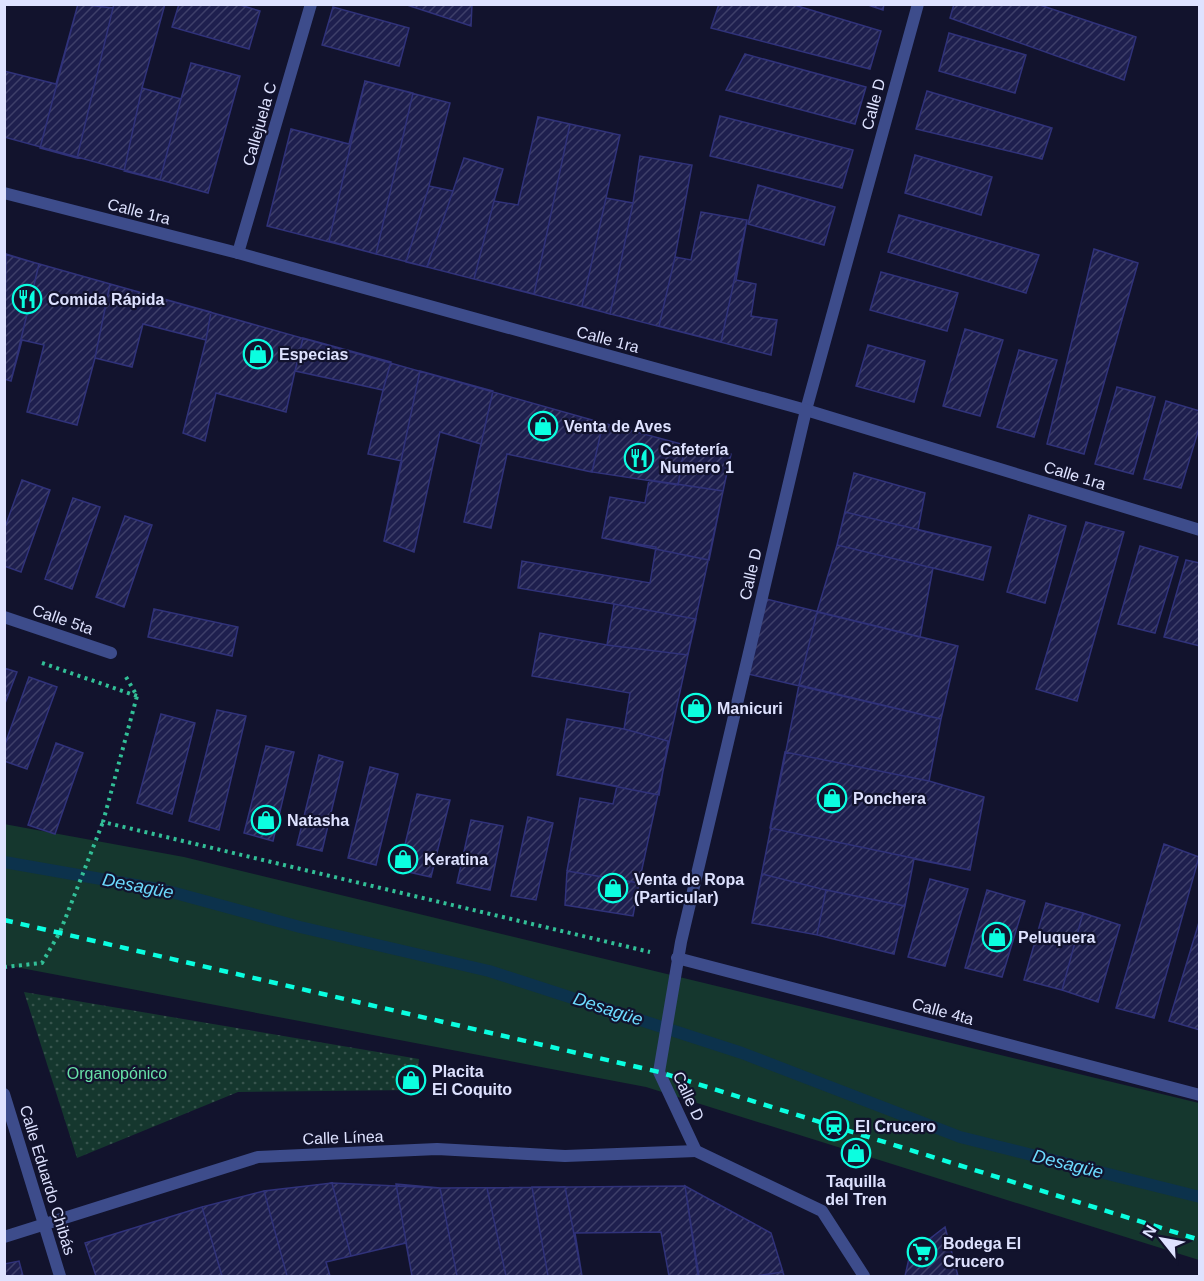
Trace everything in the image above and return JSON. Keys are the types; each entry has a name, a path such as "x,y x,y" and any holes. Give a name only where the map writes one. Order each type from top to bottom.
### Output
{"street":[{"name":"Callejuela C","path":"238,253 311,4"},
{"name":"Calle D","path":"696,1152 659,1072 677,958 806,410 918,4"},
{"name":"Calle 1ra","path":"4,193 238,253 806,410 1200,530"},
{"name":"Calle 5ta","path":"4,617 111,653"},
{"name":"Calle 4ta","path":"677,958 1200,1095"},
{"name":"Calle Eduardo Chibás","path":"4,1094 60,1276"},
{"name":"Calle Línea","path":"4,1237 258,1157 437,1149 565,1156 696,1152"},
{"path":"696,1152 822,1210 864,1276"}],"path":[{"path":"4,968 42,963 60,932 103,822 137,696 111,653"},
{"path":"38,661 137,696"},
{"path":"103,822 677,958"}],"green space":[{"path":"4,824 184,857 1199,1103 1199,1260 646,1087 5,965"},
{"name":"Organopónico","path":"24,992 419,1059 416,1090 238,1092 77,1158"}],"building":[{"path":"78,4 113,8 114,4 165,4 142,88 181,99 191,63 240,76 208,193 4,137 4,71 56,84"},
{"path":"78,4 113,8 77,158 40,148"},
{"path":"179,4 237,4 260,11 249,49 172,27"},
{"path":"404,4 472,4 471,26"},
{"path":"719,4 791,4 881,31 870,69 711,28"},
{"path":"865,4 884,4 883,10"},
{"path":"954,4 1037,4 1136,37 1124,80 950,18"},
{"path":"333,7 409,28 399,66 322,45"},
{"path":"949,33 1026,55 1015,93 939,71"},
{"path":"745,54 866,87 855,124 726,90"},
{"path":"365,81 413,93 376,254 329,241"},
{"path":"365,81 450,103 429,186 453,191 464,158 503,169 494,201 518,205 538,117 620,135 606,198 633,203 640,156 692,165 675,257 691,260 701,212 747,220 736,280 756,284 751,316 777,320 771,355 267,226 291,129 349,144"},
{"path":"142,88 181,99 160,180 124,171"},
{"path":"927,91 1052,128 1042,159 916,129"},
{"path":"720,116 853,150 842,188 710,156"},
{"path":"538,117 570,124 534,294 474,279 494,201 518,205"},
{"path":"915,155 992,177 981,215 905,193"},
{"path":"758,185 835,207 824,245 748,224"},
{"path":"429,186 453,191 427,267 406,262"},
{"path":"606,198 633,203 610,314 582,306"},
{"path":"701,212 747,220 721,342 659,326 675,257 691,260"},
{"path":"899,215 1039,255 1026,293 888,252"},
{"path":"1094,249 1138,263 1084,454 1047,444"},
{"path":"4,254 603,423 592,472 507,454 491,528 464,522 481,444 440,432 414,552 384,541 402,461 368,454 383,390 295,371 286,412 216,393 205,441 183,433 206,340 143,324 132,367 95,358 77,425 27,412 44,345 22,340 11,381 4,379"},
{"path":"6,254 39,264 11,381 4,379"},
{"path":"881,272 958,293 947,331 870,310"},
{"path":"110,284 211,312 206,340 143,324 132,367 95,358"},
{"path":"965,329 1003,340 980,416 943,406"},
{"path":"303,338 391,362 383,390 295,371"},
{"path":"868,345 925,361 914,402 856,386"},
{"path":"1019,350 1057,360 1034,437 997,427"},
{"path":"420,371 493,391 481,444 440,432 414,552 384,541"},
{"path":"1117,387 1155,397 1133,474 1095,464"},
{"path":"1166,401 1200,411 1200,425 1181,488 1144,479"},
{"name":"Cafetería Numero 1","path":"603,423 685,445 678,485 592,472"},
{"path":"685,445 731,454 639,883 567,871 580,798 613,804 617,786 557,775 567,719 624,729 630,693 532,676 540,633 607,645 614,604 518,588 522,561 650,583 656,547 602,538 610,497 645,503 649,480 678,485"},
{"path":"854,473 925,493 918,530 991,547 983,580 933,568 920,637 817,612 837,545"},
{"path":"22,480 50,490 21,572 4,566 4,530"},
{"path":"649,480 723,491 709,560 602,538 610,497 645,503"},
{"path":"73,498 100,507 72,589 45,579"},
{"path":"845,512 991,547 983,580 837,545"},
{"path":"1029,515 1066,526 1045,603 1007,592"},
{"path":"125,516 152,525 124,607 96,597"},
{"path":"1086,522 1124,532 1077,701 1036,689"},
{"path":"1140,546 1178,557 1155,633 1118,624"},
{"path":"1186,560 1200,563 1200,646 1164,637"},
{"path":"762,598 958,646 941,719 744,673"},
{"path":"614,604 696,619 688,655 607,645"},
{"path":"154,609 238,627 232,656 148,637"},
{"path":"817,612 958,646 941,719 799,685"},
{"path":"4,668 17,672 4,706"},
{"path":"29,677 57,687 27,769 4,761 4,747"},
{"path":"799,685 941,719 929,781 984,797 970,870 914,859 905,906 826,890 817,935 752,923"},
{"path":"217,710 246,716 219,830 189,821"},
{"path":"161,714 195,723 172,814 137,803"},
{"path":"567,719 624,729 668,741 659,795 557,775"},
{"path":"56,743 83,753 55,834 28,825"},
{"path":"266,746 294,752 273,841 244,833"},
{"path":"785,752 929,781 984,797 970,870 770,828"},
{"path":"319,755 343,762 322,851 297,845"},
{"path":"370,767 398,774 376,865 348,858"},
{"path":"417,794 450,800 431,877 399,870"},
{"path":"528,817 553,823 536,900 511,896"},
{"path":"471,820 503,826 490,890 457,883"},
{"path":"1164,844 1199,857 1154,1018 1116,1008"},
{"path":"567,871 639,883 633,916 565,905"},
{"path":"762,874 826,890 817,935 752,923"},
{"path":"930,879 968,889 945,966 908,957"},
{"path":"826,890 905,906 894,954 817,935"},
{"path":"987,890 1025,901 1002,977 965,968"},
{"path":"1046,903 1083,913 1062,990 1024,980"},
{"path":"1083,913 1120,925 1098,1002 1062,990"},
{"path":"1200,919 1200,1030 1169,1021"},
{"path":"332,1183 440,1188 685,1186 699,1276 669,1276 661,1232 575,1233 582,1276 412,1276 406,1243 326,1262 330,1276 222,1276 202,1207 264,1191"},
{"path":"332,1183 351,1256 326,1262 330,1276 287,1276 264,1191"},
{"path":"396,1184 440,1188 457,1276 412,1276"},
{"path":"685,1186 771,1233 783,1272 755,1276 698,1276"},
{"path":"532,1187 565,1187 582,1276 548,1276"},
{"path":"565,1187 582,1276 506,1276 487,1188"},
{"path":"202,1207 222,1276 96,1276 85,1243"},
{"path":"202,1207 222,1276 96,1276 85,1243"},
{"path":"945,1227 958,1276 905,1276 910,1254"},
{"path":"19,1261 23,1276 4,1276 4,1264"},
{"path":"19,1261 23,1276 4,1276 4,1264"},
{"path":"783,1272 784,1276 755,1276"}],"waterway":[{"name":"Desagüe","path":"4,862 164,890 300,927 489,971 742,1053 960,1137 1200,1197"}],"railway":[{"path":"4,920 659,1072 1200,1240"}],"place":[{"name":"Comida Rápida","path":"27,299"},
{"name":"Especias","path":"258,354"},
{"name":"Venta de Aves","path":"543,426"},
{"name":"Cafetería Numero 1","path":"639,458"},
{"name":"Manicuri","path":"696,708"},
{"name":"Ponchera","path":"832,798"},
{"name":"Natasha","path":"266,820"},
{"name":"Keratina","path":"403,859"},
{"name":"Venta de Ropa (Particular)","path":"613,888"},
{"name":"Peluquera","path":"997,937"},
{"name":"Placita El Coquito","path":"411,1080"},
{"name":"El Crucero","path":"834,1126"},
{"name":"Taquilla del Tren","path":"856,1153"},
{"name":"Bodega El Crucero","path":"922,1252"}]}
